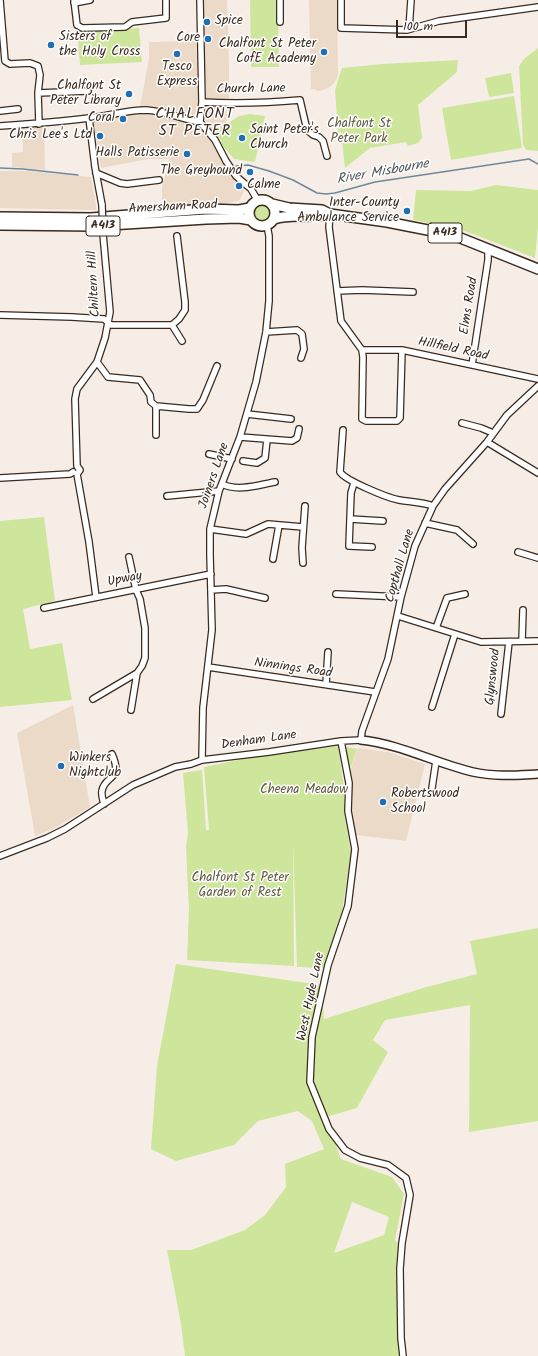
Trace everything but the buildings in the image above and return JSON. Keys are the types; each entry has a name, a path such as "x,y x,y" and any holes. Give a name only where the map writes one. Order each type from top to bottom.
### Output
{"highway":[{"name":"A413","path":"258,201 265,200 272,204 290,208 322,210 330,214 386,222 453,235 538,269"},
{"path":"252,220 249,212 250,208 258,201"},
{"path":"270,222 275,211 272,204"},
{"name":"Amersham Road","path":"0,217 91,218 206,209 239,210 250,208"},
{"name":"A413","path":"252,220 258,225 286,216 321,216 330,214"},
{"name":"Amersham Road","path":"0,226 94,226 239,218 252,220"}],"street":[{"path":"0,0 5,61 10,64 30,63 38,66 40,75 38,93 39,124"},
{"path":"90,0 74,1 77,25 82,28 125,27 132,22 166,18 166,0"},
{"path":"200,0 202,102 200,122"},
{"path":"280,0 280,22"},
{"path":"341,0 341,28 408,29 439,21 538,7"},
{"path":"408,29 410,0"},
{"path":"38,93 88,91"},
{"name":"Church Lane","path":"202,102 255,103 300,100 307,130 323,141 327,156"},
{"path":"0,111 18,109"},
{"path":"0,119 1,126 39,124 147,110 200,122 215,140 236,176 251,188 258,201"},
{"name":"Chiltern Hill","path":"75,473 73,468 77,466 75,399 77,389 97,362 105,338 110,312 102,205 96,173 89,118"},
{"path":"96,173 120,183 127,184 159,180"},
{"path":"330,214 329,227 342,321 362,350 362,418 366,422 397,421 400,418 402,350"},
{"name":"Joiners Lane","path":"202,760 203,708 212,630 210,529 219,491 240,437 247,414 256,382 266,332 270,301 270,222"},
{"path":"0,315 72,317 104,320 112,325 151,326 172,324 179,319 185,310 178,236"},
{"name":"Elms Road","path":"472,365 488,260 488,249"},
{"path":"337,291 362,290 413,292"},
{"path":"172,324 182,340"},
{"path":"266,332 297,330 302,334 304,349 301,358"},
{"name":"Hillfield Road","path":"362,350 402,350 538,379"},
{"path":"97,362 108,377 140,380 150,395 151,402 156,406 189,409 197,409 203,400 217,366"},
{"name":"Copthall Lane","path":"361,740 362,730 388,659 415,546 433,506 444,489 487,442 507,415 538,386"},
{"path":"156,406 156,435"},
{"path":"247,414 291,419"},
{"path":"462,423 493,433"},
{"path":"240,437 292,441 297,438 299,429"},
{"path":"343,430 340,472 343,476 354,483 398,500 425,503 433,506"},
{"path":"243,461 257,463 264,458 267,440"},
{"path":"487,442 538,473"},
{"path":"209,454 232,459"},
{"path":"0,478 75,473 89,542 96,597"},
{"path":"222,484 228,487 238,488 275,482"},
{"path":"354,483 351,493 347,546 372,547"},
{"path":"167,496 219,491"},
{"path":"303,563 302,548 305,506"},
{"path":"350,519 383,521"},
{"path":"425,523 457,530 473,544"},
{"path":"210,529 246,534 268,524 304,527"},
{"path":"273,559 279,524"},
{"path":"518,552 538,558"},
{"path":"93,699 137,673 145,658 145,628 140,599 136,590 129,556"},
{"name":"Upway","path":"44,608 211,574"},
{"path":"211,590 226,589 266,598"},
{"path":"336,594 402,597"},
{"path":"436,628 447,598 464,594"},
{"path":"522,641 523,610"},
{"path":"398,616 481,642 538,641"},
{"path":"432,707 455,634"},
{"name":"Glynswood","path":"501,714 509,642"},
{"path":"326,684 328,652"},
{"name":"Ninnings Road","path":"208,668 376,692"},
{"path":"131,710 137,673"},
{"name":"Denham Lane","path":"0,856 46,838 65,828 133,786 175,767 202,760 361,740 373,741 397,747 436,761 481,773 503,776 538,774"},
{"name":"West Hyde Lane","path":"341,742 349,783 348,811 355,849 348,906 328,965 312,1037 310,1082 329,1129 345,1150 360,1158 388,1165 406,1178 410,1195 402,1243 400,1269 401,1338 403,1356"},
{"path":"104,804 102,792 103,786 113,778 116,767 112,754"},
{"path":"432,788 436,761"}],"shaded area":[{"path":"204,0 227,0 229,58 228,101 207,100 206,98 206,82 204,80 203,72 205,72"},
{"name":"Chalfont St Peter CofE Academy","path":"309,0 337,0 338,75 335,82 330,87 320,91 311,89"},
{"path":"196,41 199,114 195,118 140,107 149,58 149,42"},
{"path":"209,105 227,107 226,124 214,133 207,126 204,110"},
{"path":"126,114 162,114 182,121 206,133 231,174 246,185 240,200 220,205 164,207 162,187 169,159 149,159 101,168 93,121"},
{"path":"44,125 45,170 12,167 12,153 23,152 22,127"},
{"path":"0,171 28,171 91,177 96,210 0,208"},
{"path":"73,705 90,807 55,828 35,836 17,733"},
{"name":"Robertswood School","path":"357,749 388,752 425,764 406,841 355,835 355,832 353,831 350,772"}],"green space":[{"path":"250,0 278,0 279,67 251,67"},
{"path":"139,28 142,62 80,65 78,40 85,40 84,31"},
{"path":"538,48 538,151 526,150 523,145 519,66 525,58"},
{"name":"Chalfont St Peter Park","path":"458,60 457,72 418,105 422,138 418,143 408,146 406,142 370,148 345,168 341,132 338,132 335,90 342,68 382,64"},
{"path":"511,73 514,93 489,97 485,78"},
{"path":"514,96 522,148 451,160 442,108"},
{"path":"250,114 265,116 255,162 234,159 222,145 215,132 239,116"},
{"path":"496,185 538,190 538,227 535,258 457,228 413,220 416,190 471,191"},
{"path":"262,202 269,205 272,212 269,219 262,222 255,219 252,212 255,205"},
{"path":"44,517 55,601 23,609 30,649 62,643 72,700 0,707 0,521"},
{"path":"338,746 344,788 345,819 351,852 342,911 323,968 297,967 293,842 294,966 187,960 189,910 186,847 188,833 183,773 202,770 206,830 293,831 209,830 204,767 253,757"},
{"path":"347,747 357,749 351,767 346,757"},
{"path":"538,928 538,1121 469,1132 470,1005 385,1020 373,1040 388,1052 357,1108 323,1118 341,1159 392,1177 404,1194 395,1240 401,1247 400,1356 185,1356 181,1324 167,1250 191,1250 245,1230 265,1215 286,1187 285,1164 324,1149 312,1121 298,1111 258,1121 234,1145 176,1161 151,1149 157,1066 176,964 321,985 324,1019 423,988 477,974 470,941","holes":["352,1202 389,1217 384,1235 334,1253"]}],"waterway":[{"name":"River Misbourne","path":"236,166 248,165 269,171 293,180 317,193 326,194 375,182 529,159 538,164"},
{"name":"River Misbourne","path":"0,168 78,175"}],"place":[{"name":"Spice","path":"207,22"},
{"name":"Core","path":"208,39"},
{"name":"Sisters of the Holy Cross","path":"51,45"},
{"name":"Chalfont St Peter CofE Academy","path":"324,52"},
{"name":"Tesco Express","path":"177,54"},
{"name":"Chalfont St Peter Library","path":"129,94"},
{"name":"Coral","path":"123,119"},
{"name":"Chris Lee's Ltd","path":"100,136"},
{"name":"Saint Peter's Church","path":"242,138"},
{"name":"Halls Patisserie","path":"187,154"},
{"name":"The Greyhound","path":"250,172"},
{"name":"Calme","path":"239,186"},
{"name":"Inter-County Ambulance Service","path":"407,211"},
{"name":"Winkers Nightclub","path":"61,766"},
{"name":"Robertswood School","path":"383,802"}],"district":[{"name":"CHALFONT ST PETER","path":"195,124"}],"park label":[{"name":"Cheena Meadow","path":"304,791"},
{"name":"Chalfont St Peter Garden of Rest","path":"240,886"}]}
